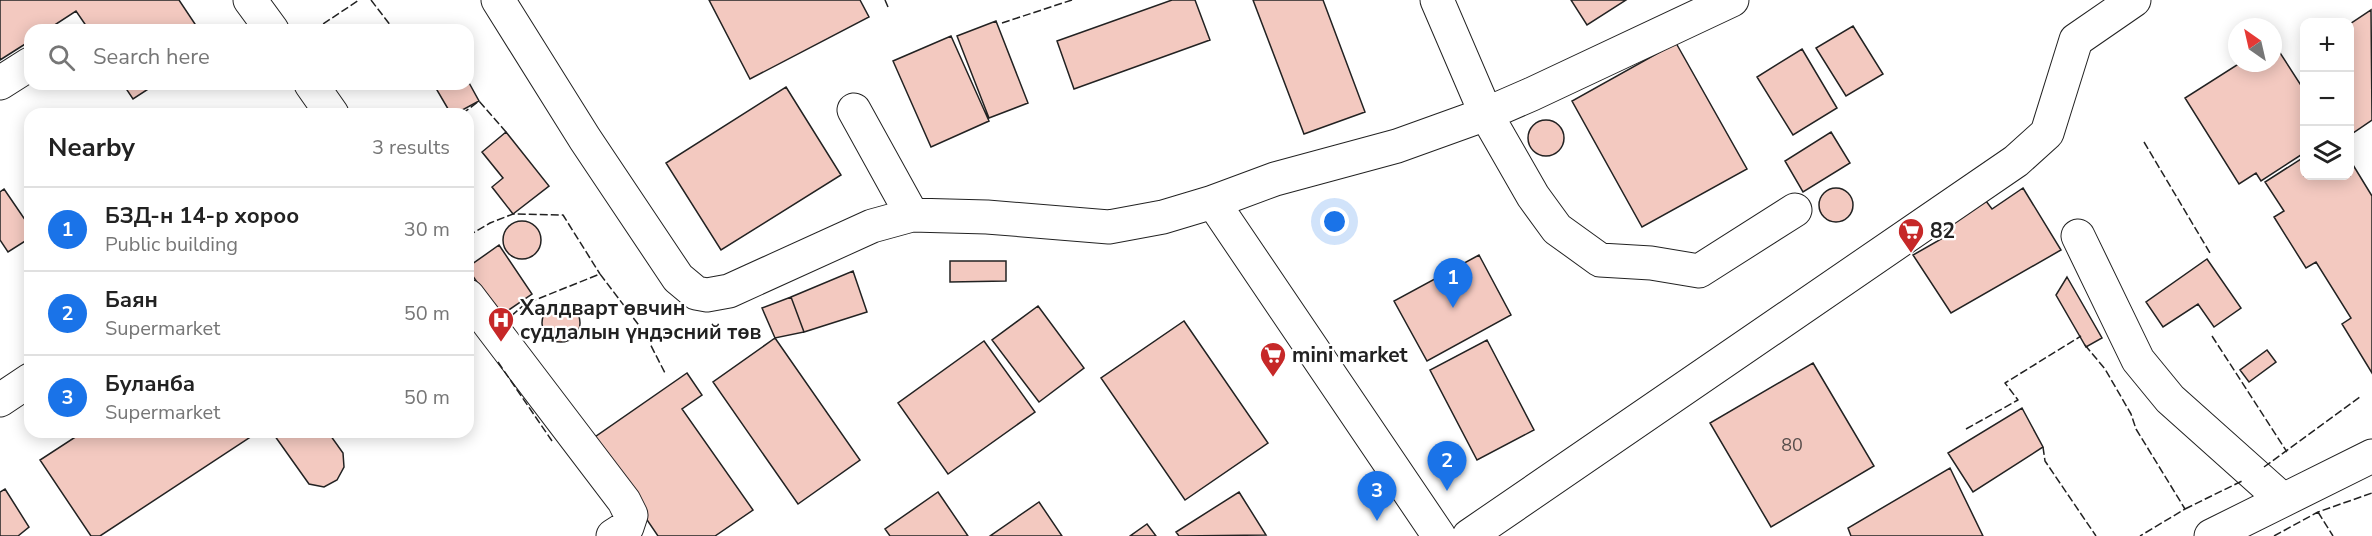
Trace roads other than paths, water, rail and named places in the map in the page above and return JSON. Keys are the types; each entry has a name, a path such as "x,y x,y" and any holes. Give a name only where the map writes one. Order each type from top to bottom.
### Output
{"street":[{"path":"250,0 268,24"},
{"path":"498,0 585,139 678,278 696,293 717,294 740,288 872,226 912,214 987,217 1109,227 1163,217 1213,202 1275,179 1397,146 1486,114 1732,0"},
{"path":"1437,0 1486,114 1533,196 1557,229 1600,260 1652,263 1699,271 1795,210"},
{"path":"1468,536 2016,160 2047,133 2076,40 2133,0"},
{"path":"0,83 24,68"},
{"path":"315,90 328,108"},
{"path":"854,110 912,214"},
{"path":"1213,202 1439,536"},
{"path":"2078,236 2138,360 2170,399 2283,500"},
{"path":"474,304 624,501 631,515 627,527 613,536"},
{"path":"0,400 24,384"},
{"path":"2211,536 2372,456"}],"place":[{"name":"82","path":"1911,254"},
{"name":"БЗД-н 14-р хороо","path":"1453,308"},
{"name":"Халдварт өвчин судлалын үндэсний төв","path":"501,343"},
{"name":"mini market","path":"1273,378"},
{"name":"Баян","path":"1447,491"},
{"name":"Буланба","path":"1377,521"}]}
